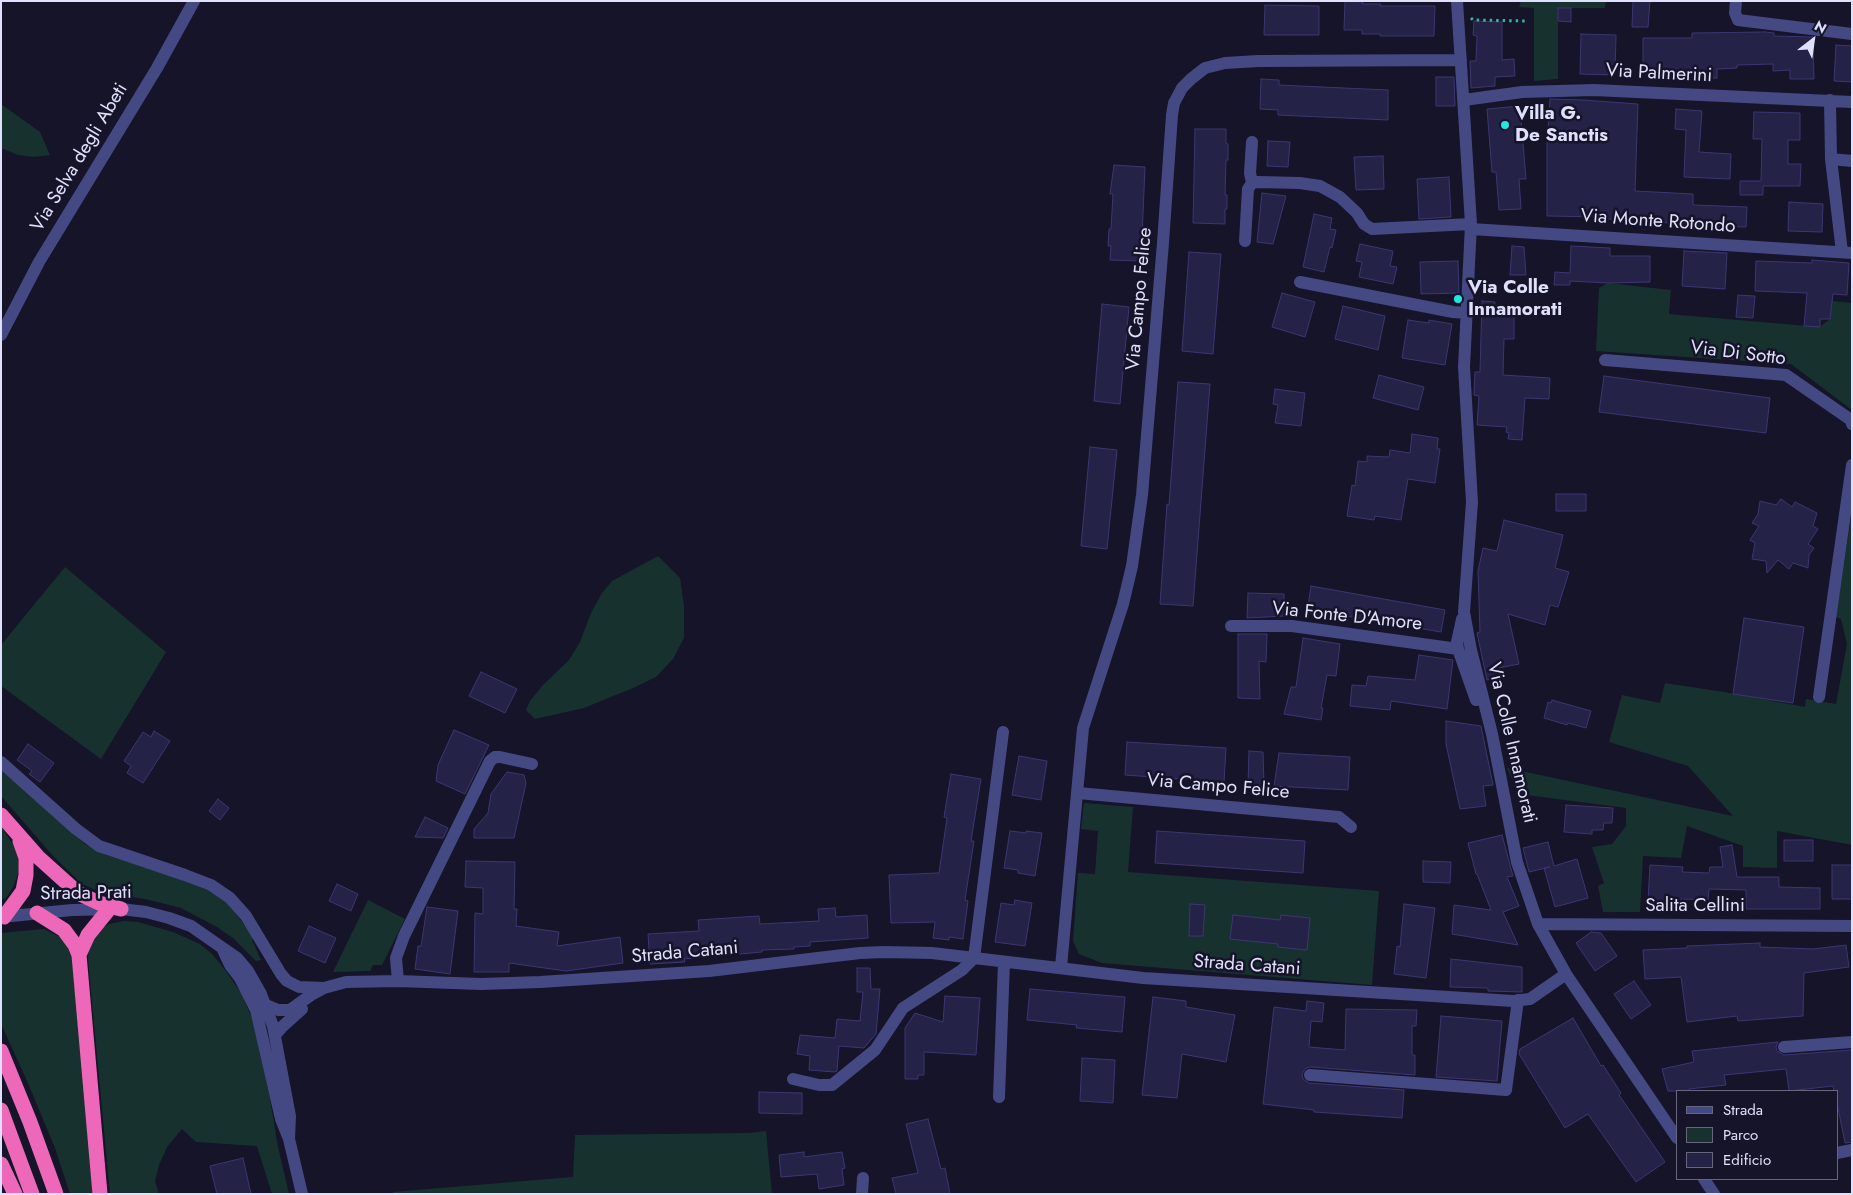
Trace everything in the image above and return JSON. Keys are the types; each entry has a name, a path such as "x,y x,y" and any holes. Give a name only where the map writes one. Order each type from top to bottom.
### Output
{"highway":[{"path":"1,815 19,837 56,875 78,893 99,904 115,909 88,935 79,955"},
{"path":"2,917 23,891 26,875 26,858 19,837"},
{"path":"37,913 64,930 75,945 79,955 100,1194"},
{"path":"1,1051 27,1113 56,1194"},
{"path":"1,1110 32,1194"},
{"path":"1,1164 15,1194"}],"street":[{"name":"Via Selva degli Abeti","path":"1,335 39,262 157,68 194,1"},
{"name":"Via Colle Innamorati","path":"1457,1 1472,227 1464,367 1472,502 1464,612 1492,734 1517,862 1538,924 1566,974 1676,1137"},
{"path":"1736,1 1735,13 1738,20 1852,34"},
{"name":"Via Campo Felice","path":"1061,968 1083,728 1123,604 1132,566 1142,494 1174,102 1182,88 1205,68 1226,63 1248,61 1461,60"},
{"name":"Via Palmerini","path":"1464,100 1522,92 1594,90 1852,102"},
{"name":"Via Monte Rotondo","path":"1252,183 1300,183 1320,186 1340,197 1357,213 1364,224 1372,229 1472,227 1847,253 1831,159 1830,100"},
{"path":"1245,241 1248,189 1252,183 1250,173 1252,142"},
{"path":"1831,159 1852,161"},
{"path":"1300,282 1453,312 1467,313"},
{"name":"Via Di Sotto","path":"1605,360 1786,375 1851,420 1852,424"},
{"path":"1819,697 1852,464"},
{"path":"1464,612 1457,642 1458,649 1476,700 1484,702"},
{"name":"Via Fonte D'Amore","path":"1231,626 1292,626 1458,649"},
{"path":"792,1079 819,1085 832,1085 875,1050 903,1008 962,970 974,958 1003,732"},
{"path":"398,981 396,958 404,936 490,761 500,757 532,764"},
{"path":"1,762 76,829 99,846 185,875 210,885 230,898 246,916 287,981 298,987 324,988"},
{"name":"Via Campo Felice","path":"1078,793 1339,817 1351,827"},
{"name":"Strada Prati","path":"2,917 37,913 115,909 146,912 182,922 202,932 237,958 248,971 266,1005 276,1035 290,1116 289,1139"},
{"name":"Salita Cellini","path":"1538,924 1852,926"},
{"name":"Strada Prati","path":"222,948 256,1010 281,1119 289,1139 302,1194"},
{"name":"Strada Catani","path":"266,1005 278,1010 290,1010 324,988 346,982 398,981 488,984 568,981 709,971 860,953 884,952 974,958 1143,978 1518,1000 1530,999 1566,974"},
{"path":"999,1097 1004,962"},
{"path":"276,1035 289,1020 314,1000 324,988"},
{"path":"1310,1075 1506,1090 1518,1000"},
{"path":"1784,1047 1852,1042"},
{"path":"1838,1153 1852,1150"},
{"path":"862,1194 863,1178"},
{"path":"1705,1180 1714,1194"}],"path":[{"path":"1475,20 1527,21"}],"green space":[{"path":"1521,1 1606,1 1605,8 1558,8 1558,79 1534,81 1534,8 1519,7"},
{"path":"1,104 40,132 50,155 34,157 18,155 1,148"},
{"path":"1608,283 1671,290 1669,314 1819,327 1830,319 1832,301 1852,303 1852,410 1791,364 1596,351 1599,288"},
{"path":"1852,512 1852,845 1777,831 1777,868 1743,867 1743,846 1687,826 1681,858 1643,856 1640,912 1603,912 1598,886 1604,883 1592,847 1612,844 1626,826 1626,808 1519,794 1507,768 1733,816 1688,766 1609,742 1622,695 1660,703 1665,683 1805,707 1806,699 1836,704 1847,644 1841,619 1836,617"},
{"path":"658,556 680,578 684,606 684,638 673,659 656,677 633,688 584,708 535,719 526,710 530,701 542,686 569,660 580,642 591,613 602,593 612,581"},
{"path":"65,567 166,652 101,759 1,686 1,645"},
{"path":"1,770 85,844 106,855 179,878 209,891 228,904 254,937 252,940 261,960 256,961 234,939 217,927 181,908 145,899 100,892 82,884 54,857 1,796"},
{"path":"1084,803 1133,807 1128,872 1379,891 1372,985 1102,963 1079,954 1073,941 1078,873 1095,874 1098,831 1081,829"},
{"path":"1,826 14,846 19,871 13,887 6,898 1,900"},
{"path":"368,900 405,919 382,965 373,965 370,971 333,972"},
{"path":"124,921 138,922 173,932 200,944 212,954 241,993 252,1018 289,1194 272,1194 257,1146 196,1142 182,1129 167,1147 159,1165 155,1181 159,1194 110,1194 88,959 92,940 102,928 109,924"},
{"path":"44,929 60,937 71,952 94,1194 70,1194 55,1148 1,1024 1,933"},
{"path":"766,1131 772,1194 393,1194 393,1192 573,1177 575,1135 749,1133"}],"building":[{"path":"1345,1 1363,1 1362,4 1381,4 1380,6 1435,6 1434,36 1380,36 1380,34 1362,34 1362,30 1344,30"},
{"path":"1633,1 1650,1 1648,27 1632,27"},
{"path":"1265,5 1319,6 1319,35 1264,35"},
{"path":"1558,8 1571,8 1571,22 1558,21"},
{"path":"1474,21 1502,22 1502,60 1514,59 1515,76 1495,77 1495,86 1471,88 1470,61 1476,61 1477,36 1473,35"},
{"path":"1692,33 1774,33 1774,36 1813,37 1814,79 1790,79 1790,70 1773,71 1773,64 1737,65 1737,68 1717,69 1717,78 1692,78 1692,72 1643,72 1643,38 1692,38"},
{"path":"1581,34 1616,35 1615,75 1580,74"},
{"path":"1836,45 1852,46 1852,82 1834,81"},
{"path":"1436,77 1454,77 1455,106 1436,106"},
{"path":"1261,79 1279,80 1279,85 1388,90 1388,120 1278,115 1278,110 1260,109"},
{"path":"1550,99 1638,104 1635,191 1693,194 1693,205 1747,207 1746,227 1698,226 1698,224 1652,222 1652,220 1603,219 1603,217 1547,216 1547,144"},
{"name":"Villa G. De Sanctis","path":"1520,106 1526,179 1519,179 1521,209 1499,210 1496,172 1492,172 1487,109"},
{"path":"1676,109 1702,111 1699,152 1731,154 1730,179 1684,177 1686,130 1675,129"},
{"path":"1754,112 1800,113 1800,140 1788,140 1788,164 1801,164 1800,186 1763,186 1763,195 1740,195 1740,181 1761,181 1762,139 1753,139"},
{"path":"1195,129 1226,129 1228,160 1226,160 1225,195 1227,195 1227,209 1225,209 1225,224 1193,223"},
{"path":"1268,141 1290,142 1288,167 1267,166"},
{"path":"1383,156 1384,189 1356,190 1354,157"},
{"path":"1114,165 1145,167 1141,261 1110,260 1111,246 1108,246 1113,194 1110,194"},
{"path":"1449,177 1451,217 1419,219 1417,179"},
{"path":"1262,193 1286,196 1273,244 1257,242"},
{"path":"1789,202 1823,204 1822,232 1788,231"},
{"path":"1314,214 1332,218 1330,229 1336,230 1324,272 1303,267"},
{"path":"1360,244 1393,251 1390,266 1397,267 1393,284 1359,277 1362,262 1356,261"},
{"path":"1512,246 1524,247 1526,275 1510,275"},
{"path":"1571,246 1610,248 1610,256 1650,256 1650,282 1608,283 1570,281 1570,285 1554,285 1555,272 1570,273"},
{"path":"1684,251 1727,253 1725,289 1682,286"},
{"path":"1189,252 1221,254 1213,354 1182,351"},
{"path":"1812,260 1849,263 1847,295 1833,294 1830,319 1820,319 1820,327 1804,326 1807,293 1755,291 1756,261 1812,263"},
{"path":"1458,261 1459,293 1421,294 1420,262"},
{"path":"1282,293 1315,302 1305,337 1272,327"},
{"path":"1738,295 1755,296 1753,318 1736,317"},
{"path":"1482,301 1495,302 1494,312 1514,313 1514,339 1504,339 1503,375 1550,378 1549,399 1525,398 1522,440 1508,439 1507,427 1477,425 1479,396 1474,395 1475,372 1480,372"},
{"path":"1102,304 1129,307 1120,404 1094,401"},
{"path":"1343,306 1385,316 1378,350 1335,339"},
{"path":"1408,320 1429,323 1429,320 1452,324 1445,365 1402,358"},
{"path":"1379,375 1424,387 1418,410 1373,398"},
{"path":"1604,376 1770,398 1766,433 1599,412"},
{"path":"1178,382 1210,384 1193,606 1160,604"},
{"path":"1275,389 1305,393 1301,426 1275,423 1278,405 1273,404"},
{"path":"1412,434 1438,438 1437,449 1440,449 1435,483 1408,479 1401,520 1375,516 1374,520 1347,516 1352,485 1355,486 1358,461 1367,462 1367,456 1389,457 1390,450 1410,453"},
{"path":"1090,447 1117,450 1107,549 1081,546"},
{"path":"1556,494 1586,494 1586,511 1556,511"},
{"path":"1781,499 1792,507 1795,502 1817,513 1813,526 1818,529 1808,544 1814,548 1809,555 1808,568 1793,563 1789,569 1778,560 1767,573 1766,561 1752,559 1755,543 1750,540 1759,526 1752,523 1758,514 1760,501 1776,505"},
{"path":"1504,520 1563,535 1555,568 1569,572 1558,607 1550,605 1545,625 1508,614 1519,664 1499,668 1501,677 1487,680 1477,633 1480,632 1478,571 1483,548 1497,551"},
{"path":"1311,586 1445,610 1441,632 1341,615 1340,618 1307,613"},
{"path":"1248,593 1284,594 1284,616 1247,618"},
{"path":"1744,618 1804,627 1793,703 1733,694"},
{"path":"1238,634 1267,634 1266,662 1259,661 1260,699 1238,698"},
{"path":"1303,638 1340,644 1336,676 1327,675 1321,708 1323,708 1321,720 1284,714 1291,687 1296,687"},
{"path":"1419,655 1453,660 1447,709 1391,701 1390,710 1350,706 1352,685 1366,686 1368,676 1415,680"},
{"path":"481,672 517,689 505,713 469,696"},
{"path":"1552,700 1591,711 1586,728 1544,718 1548,702 1551,703"},
{"path":"1446,721 1481,726 1493,785 1483,786 1486,806 1460,809 1446,744"},
{"path":"454,730 489,745 465,794 436,781 438,765"},
{"path":"154,731 170,741 143,783 127,773 131,766 124,761 143,732 151,737"},
{"path":"1127,742 1226,748 1224,782 1125,775"},
{"path":"28,744 54,763 40,782 29,774 32,771 17,760"},
{"path":"1249,751 1263,752 1264,785 1248,784"},
{"path":"1279,753 1350,757 1348,790 1274,786"},
{"path":"1019,756 1047,761 1041,800 1012,795"},
{"path":"507,772 524,775 526,783 514,838 474,838 474,829 488,813 491,794"},
{"path":"951,774 981,779 971,841 974,841 965,900 968,901 963,939 949,937 949,940 933,938 935,922 891,923 889,875 939,873 947,818 944,817"},
{"path":"218,799 229,808 220,820 209,811"},
{"path":"1566,805 1613,808 1612,823 1604,823 1603,830 1592,830 1592,834 1564,832"},
{"path":"425,817 448,828 443,838 415,837"},
{"path":"1010,831 1042,833 1035,876 1018,873 1018,870 1004,868"},
{"path":"1157,831 1305,841 1303,873 1155,863"},
{"path":"1502,835 1513,876 1507,877 1519,906 1503,912 1518,945 1452,934 1454,905 1491,910 1476,874 1468,843"},
{"path":"1784,840 1813,840 1813,861 1784,861"},
{"path":"1548,842 1554,866 1577,859 1588,898 1555,907 1544,868 1529,872 1523,848"},
{"path":"1732,845 1737,877 1779,877 1779,887 1820,888 1820,909 1746,909 1746,890 1709,889 1708,900 1681,899 1680,903 1648,901 1650,865 1683,867 1682,872 1709,873 1710,867 1723,867 1720,847"},
{"path":"466,861 515,862 514,909 517,909 516,926 559,932 557,946 620,937 623,963 566,971 509,963 509,972 474,972 475,913 483,914 483,888 465,887"},
{"path":"1423,861 1451,862 1450,883 1423,882"},
{"path":"1832,865 1852,865 1852,899 1832,899"},
{"path":"337,884 358,894 351,911 329,901"},
{"path":"1015,900 1032,903 1025,946 995,942 1001,903 1014,905"},
{"path":"1190,904 1205,905 1203,936 1189,936"},
{"path":"1404,904 1435,908 1426,978 1394,974 1397,946 1400,947"},
{"path":"427,907 458,911 450,974 415,969 418,946 421,946"},
{"path":"835,908 836,917 867,915 868,938 810,942 810,946 794,947 794,949 762,950 762,952 684,959 685,962 650,964 648,934 699,931 698,920 759,916 760,924 819,921 818,909"},
{"path":"1233,915 1280,920 1281,915 1310,918 1307,950 1278,947 1278,944 1230,939"},
{"path":"309,926 336,938 325,963 298,951"},
{"path":"1591,932 1601,933 1617,956 1595,971 1576,943"},
{"path":"1760,943 1760,947 1813,949 1846,945 1849,967 1804,973 1803,1016 1738,1021 1737,1016 1687,1022 1681,977 1645,979 1643,950"},
{"path":"1451,959 1522,967 1522,992 1488,991 1488,988 1450,987"},
{"path":"857,968 870,968 871,989 880,989 876,1034 864,1048 839,1046 837,1071 809,1070 810,1056 797,1054 800,1035 835,1038 837,1019 860,1021 863,992 857,992"},
{"path":"1634,981 1651,1005 1631,1019 1614,994"},
{"path":"1030,989 1125,997 1122,1032 1076,1028 1077,1025 1027,1020"},
{"path":"945,996 980,998 976,1055 924,1052 924,1075 918,1075 918,1079 905,1079 905,1028 915,1013 943,1022"},
{"path":"1153,997 1186,1001 1186,1007 1235,1015 1226,1062 1182,1054 1177,1098 1142,1095"},
{"path":"1307,1001 1324,1003 1322,1022 1311,1021 1309,1047 1345,1050 1346,1009 1417,1010 1416,1026 1412,1026 1412,1055 1415,1055 1415,1075 1311,1067 1306,1068 1302,1074 1303,1079 1309,1083 1404,1090 1402,1118 1314,1112 1314,1110 1263,1104 1274,1007 1306,1011"},
{"path":"1441,1016 1502,1021 1497,1081 1436,1077"},
{"path":"1573,1018 1601,1066 1603,1065 1621,1093 1619,1095 1665,1162 1636,1182 1588,1114 1565,1128 1519,1054 1520,1049"},
{"path":"1778,1042 1777,1051 1784,1055 1852,1050 1852,1142 1845,1143 1838,1108 1838,1090 1834,1090 1833,1086 1789,1090 1786,1069 1724,1075 1726,1085 1668,1091 1662,1069 1694,1062 1692,1051"},
{"path":"1082,1058 1115,1060 1113,1103 1080,1101"},
{"path":"759,1092 802,1093 802,1114 759,1113"},
{"path":"928,1119 941,1169 945,1168 950,1194 896,1194 892,1178 918,1173 906,1124"},
{"path":"804,1152 804,1157 842,1152 845,1168 842,1169 844,1185 819,1189 817,1174 781,1177 779,1155"},
{"path":"243,1158 251,1194 217,1194 210,1166"}],"place":[{"name":"Villa G. De Sanctis","path":"1505,125"},
{"name":"Via Colle Innamorati","path":"1458,299"}]}
